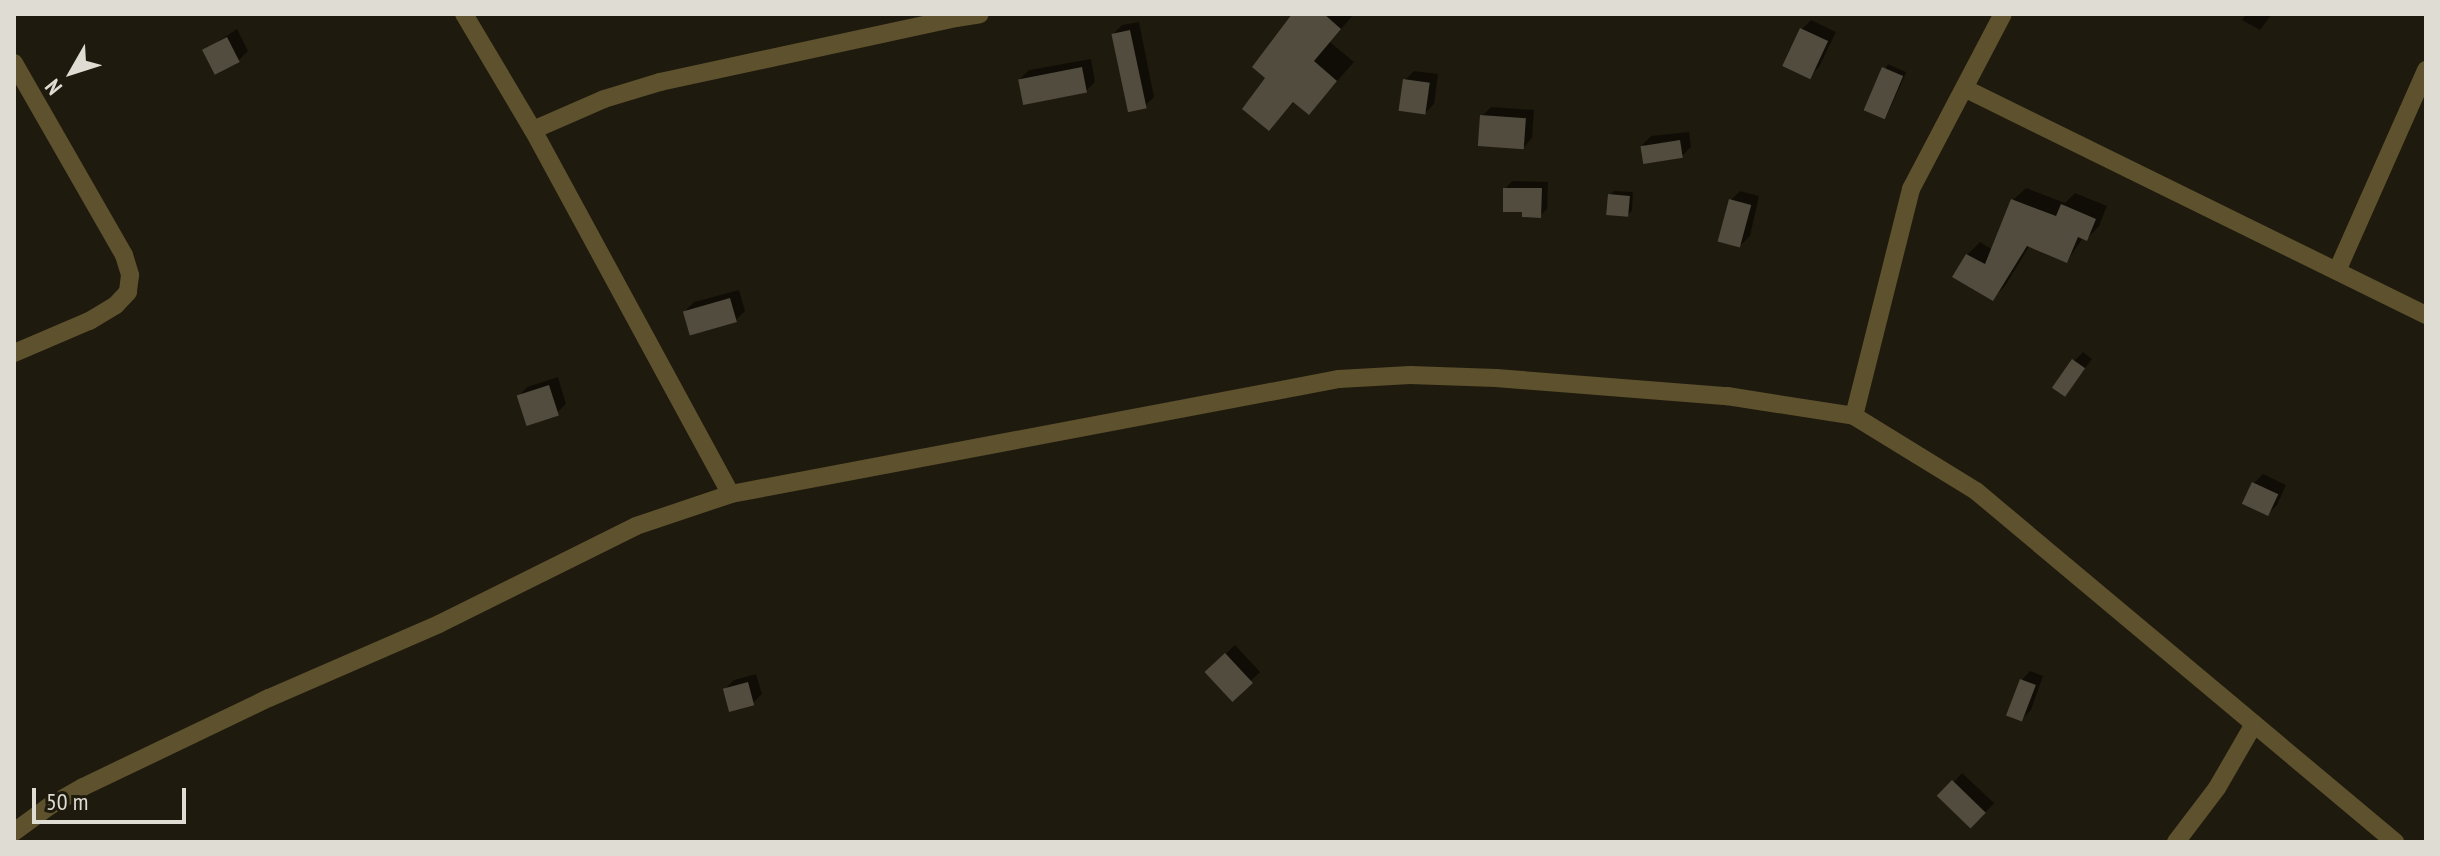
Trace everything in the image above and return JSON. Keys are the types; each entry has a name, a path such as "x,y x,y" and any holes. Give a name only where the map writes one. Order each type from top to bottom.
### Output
{"street":[{"path":"464,14 533,130 731,494"},
{"path":"533,130 604,99 660,82 954,16 980,14"},
{"path":"1854,416 1911,189 2003,14"},
{"path":"14,63 124,255 130,275 128,292 116,305 89,321 14,353"},
{"path":"2337,271 2426,70"},
{"path":"1966,89 2426,315"},
{"path":"14,832 83,787 269,698 439,624 636,526 731,494 1339,379 1410,375 1496,378 1727,396 1854,416 1976,491 2395,842"},
{"path":"2176,842 2217,788 2254,724"}],"building":[{"path":"1292,14 1324,14 1341,29 1314,61 1337,81 1309,115 1293,102 1269,131 1242,109 1265,78 1252,67"},
{"path":"1800,28 1828,41 1810,79 1782,66"},
{"path":"1130,30 1147,108 1128,112 1111,34"},
{"path":"227,37 240,62 215,75 202,50"},
{"path":"1082,67 1087,93 1023,105 1018,79"},
{"path":"1882,67 1903,76 1885,119 1864,110"},
{"path":"1403,79 1430,83 1425,114 1399,111"},
{"path":"1480,115 1526,118 1524,149 1478,146"},
{"path":"1680,140 1683,158 1643,164 1640,146"},
{"path":"1503,188 1542,188 1541,218 1522,217 1522,212 1503,212"},
{"path":"1608,194 1630,196 1628,217 1606,215"},
{"path":"1729,199 1751,205 1740,247 1718,242"},
{"path":"2011,199 2056,216 2061,204 2096,219 2087,241 2078,237 2067,263 2027,246 1993,301 1952,277 1966,254 1985,264"},
{"path":"730,298 737,322 690,336 683,312"},
{"path":"2072,359 2085,368 2065,397 2052,388"},
{"path":"549,385 559,415 527,426 517,396"},
{"path":"2252,482 2278,494 2268,516 2242,504"},
{"path":"1225,653 1253,683 1232,702 1205,672"},
{"path":"2020,679 2036,685 2022,722 2006,715"},
{"path":"748,682 754,705 729,712 723,689"},
{"path":"1952,780 1986,813 1971,828 1937,796"}]}
